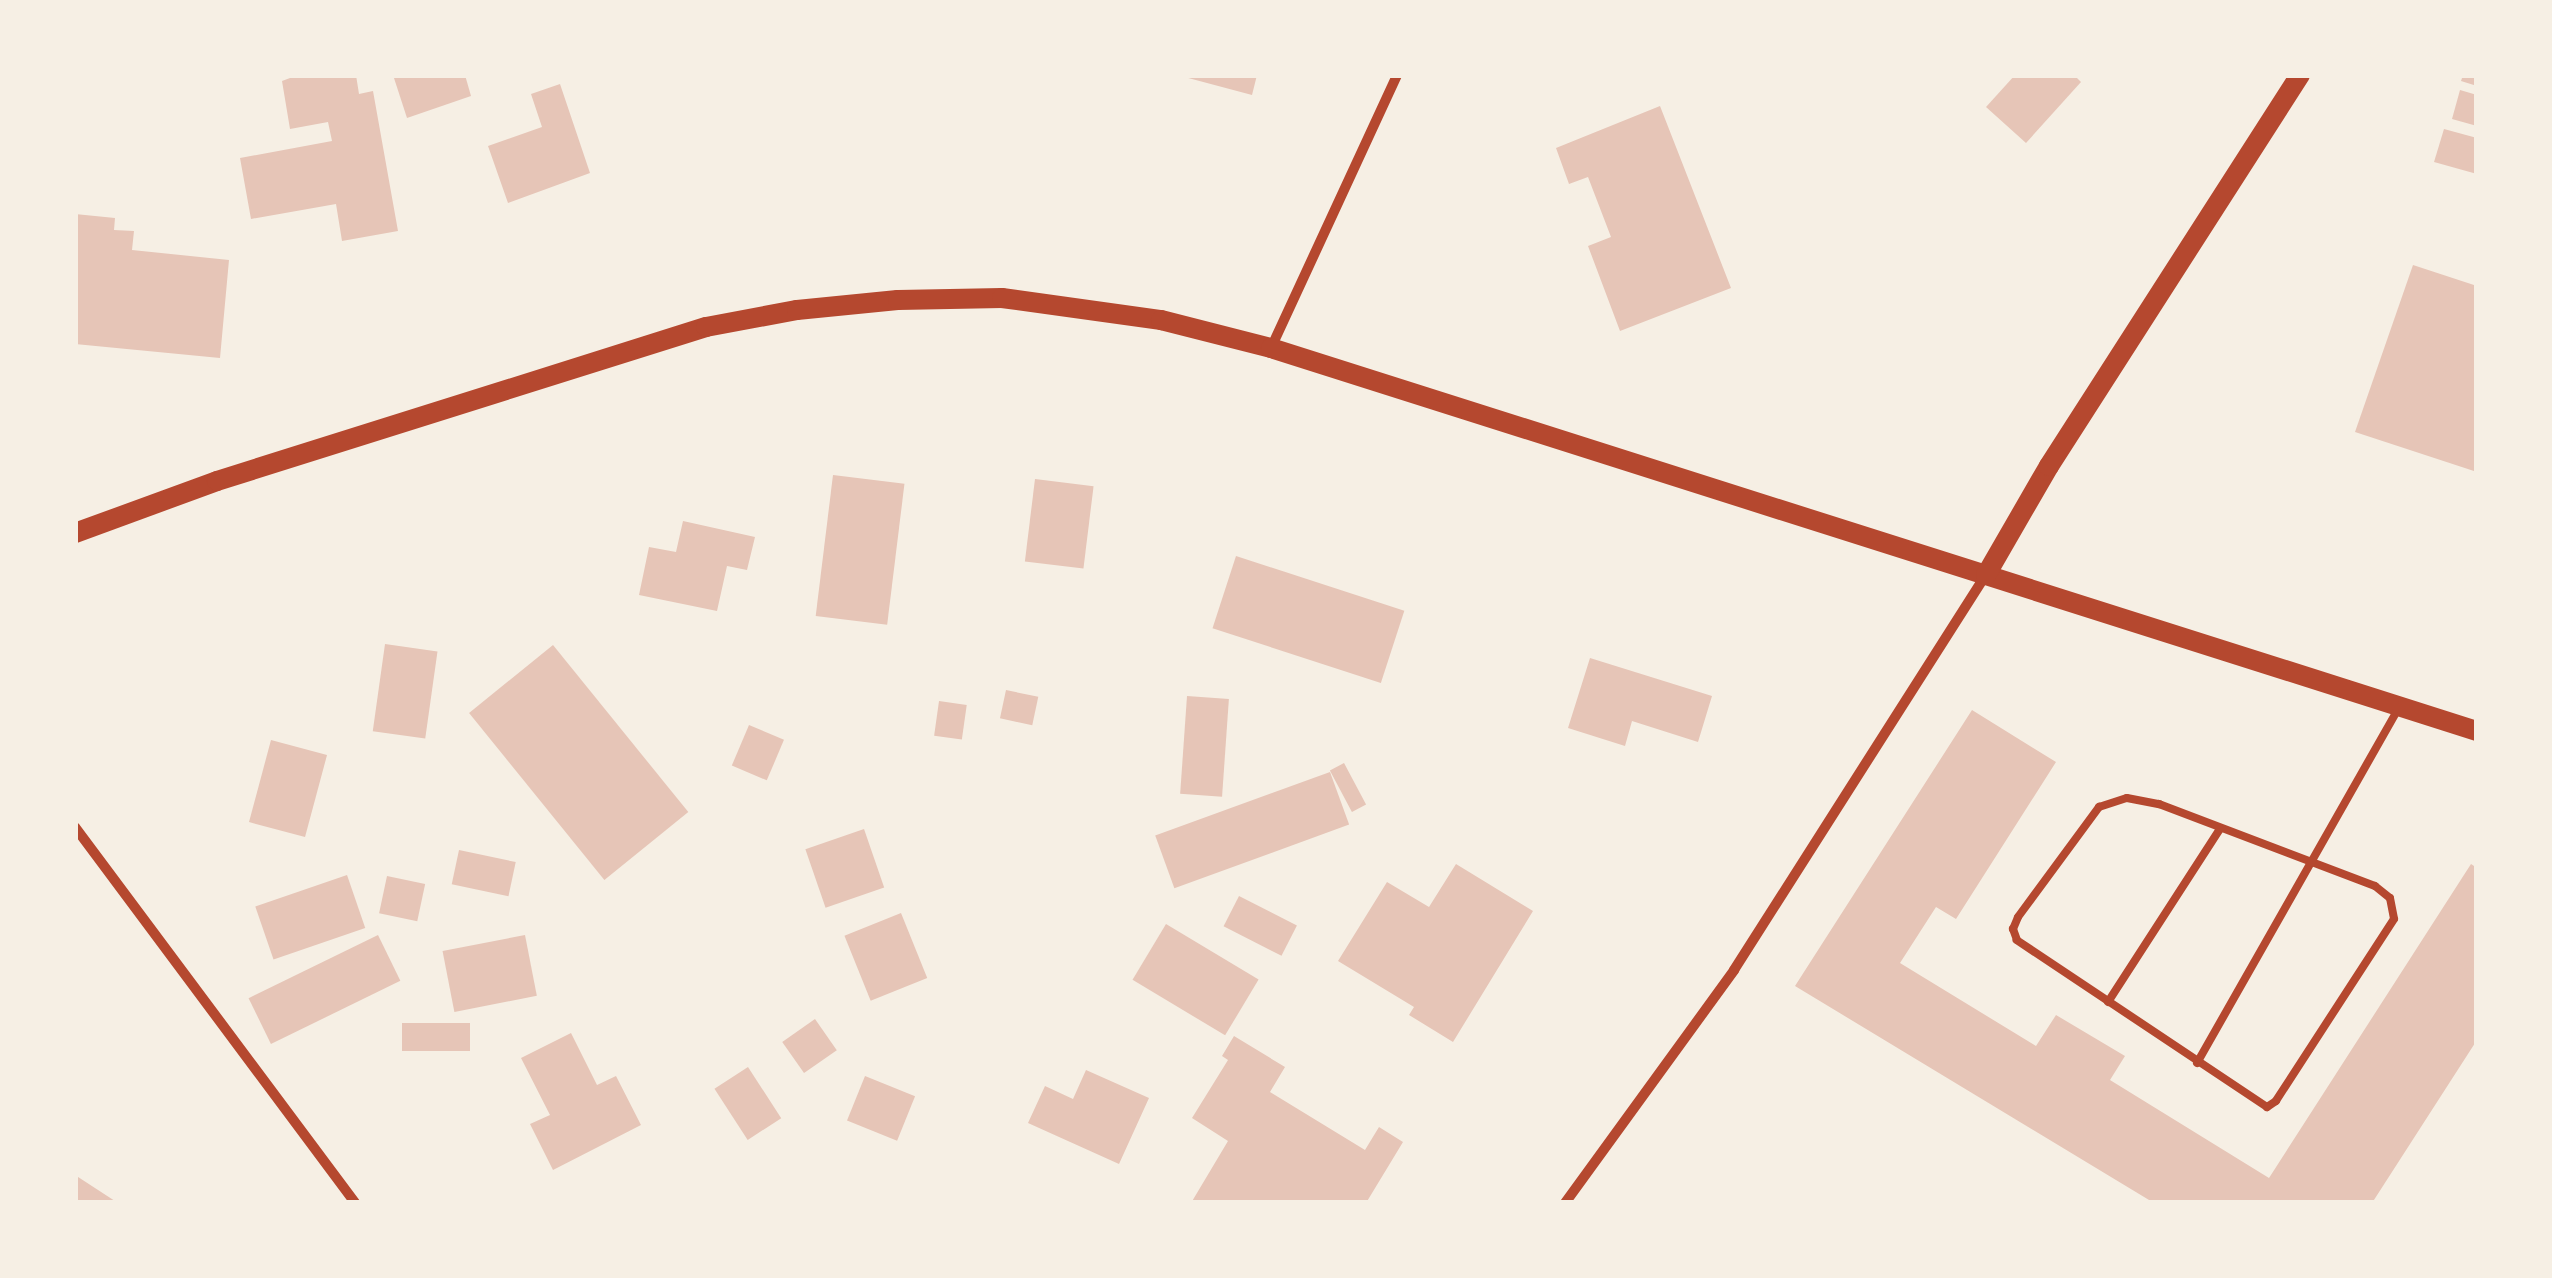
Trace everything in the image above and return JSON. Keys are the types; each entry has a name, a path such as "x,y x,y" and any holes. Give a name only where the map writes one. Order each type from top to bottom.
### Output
{"main road":[{"path":"1986,576 2049,466 2300,75"},
{"path":"75,532 217,481 706,327 796,310 898,300 1002,298 1161,320 1271,348 2477,731"}],"street":[{"path":"1271,348 1397,75"},
{"path":"1565,1203 1734,970 1986,576"},
{"path":"75,827 355,1203"}],"lane":[{"path":"2197,1063 2399,707"},
{"path":"2127,798 2159,804 2220,829 2374,886 2390,898 2394,919 2276,1101 2259,1106 2017,940 2013,929 2098,807 2127,798"},
{"path":"2108,1002 2220,829"}],"building":[{"path":"298,75 356,75 359,94 373,91 398,231 342,241 336,204 251,219 240,158 332,141 328,122 290,129 282,81"},
{"path":"393,75 465,75 471,96 407,118"},
{"path":"1177,75 1257,75 1252,95"},
{"path":"2015,75 2074,75 2081,82 2026,143 1986,107"},
{"path":"2463,75 2477,75 2477,86 2461,81"},
{"path":"560,84 590,173 508,203 488,146 542,127 531,94"},
{"path":"2460,90 2477,95 2477,126 2452,119"},
{"path":"1660,106 1731,288 1620,331 1588,246 1611,237 1588,177 1569,184 1556,148"},
{"path":"2444,129 2477,138 2477,174 2434,162"},
{"path":"75,214 115,218 114,230 134,231 132,250 229,260 220,358 75,344"},
{"path":"2413,265 2477,286 2477,472 2355,432"},
{"path":"833,475 904,484 887,625 816,616"},
{"path":"1035,479 1094,486 1083,569 1025,561"},
{"path":"683,521 755,537 747,570 727,566 717,611 639,595 649,547 676,552"},
{"path":"1236,556 1404,611 1381,683 1213,628"},
{"path":"385,644 437,651 425,739 373,731"},
{"path":"553,645 688,812 604,880 469,713"},
{"path":"1590,658 1712,696 1698,742 1632,721 1625,746 1568,728"},
{"path":"1006,690 1038,697 1032,725 1000,718"},
{"path":"1187,696 1229,699 1222,797 1180,794"},
{"path":"939,701 967,705 962,740 934,736"},
{"path":"1972,710 2056,762 1956,919 1936,907 1900,963 2036,1046 2056,1015 2125,1056 2110,1080 2269,1178 2471,864 2477,868 2477,1040 2372,1203 2154,1203 1795,986"},
{"path":"749,725 784,740 767,780 732,766"},
{"path":"271,740 327,755 305,837 249,822"},
{"path":"1344,763 1366,804 1352,812 1330,771"},
{"path":"1330,772 1349,825 1174,888 1155,836"},
{"path":"864,829 884,888 826,908 805,849"},
{"path":"459,850 516,862 508,896 452,884"},
{"path":"1456,864 1533,911 1453,1042 1409,1015 1414,1007 1338,961 1387,882 1429,907"},
{"path":"347,875 365,928 274,960 255,907"},
{"path":"387,876 425,884 417,921 379,913"},
{"path":"1239,896 1297,926 1281,956 1224,926"},
{"path":"901,913 927,978 871,1001 844,936"},
{"path":"1166,924 1259,980 1225,1035 1133,980"},
{"path":"378,935 400,981 271,1044 249,998"},
{"path":"525,935 537,996 454,1012 443,951"},
{"path":"815,1019 837,1050 804,1073 782,1042"},
{"path":"402,1023 470,1023 470,1051 402,1051"},
{"path":"571,1033 597,1085 616,1076 641,1125 553,1170 530,1124 550,1115 521,1058"},
{"path":"1234,1036 1285,1067 1270,1092 1365,1150 1379,1127 1403,1142 1366,1203 1191,1203 1228,1141 1192,1118 1228,1060 1222,1056"},
{"path":"748,1067 781,1118 748,1140 714,1089"},
{"path":"1086,1070 1149,1098 1119,1164 1028,1123 1045,1086 1073,1099"},
{"path":"865,1076 915,1096 897,1141 847,1121"},
{"path":"75,1175 118,1203 75,1203"}]}
